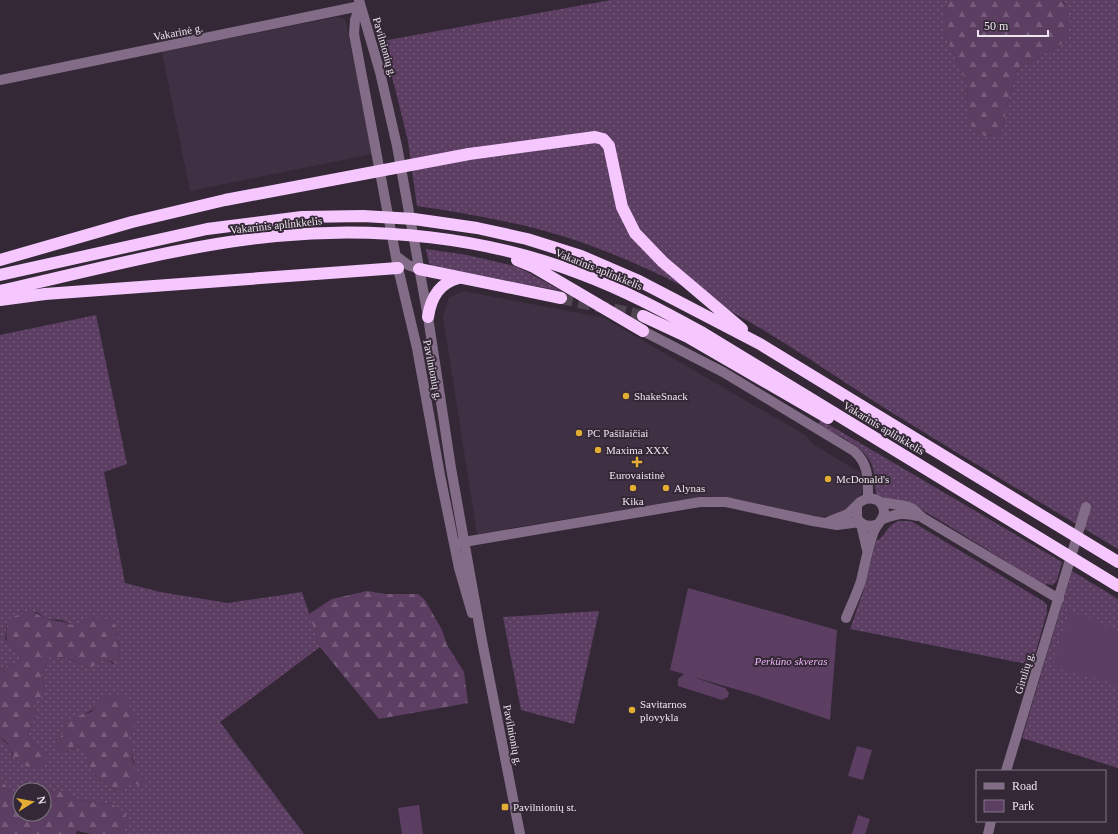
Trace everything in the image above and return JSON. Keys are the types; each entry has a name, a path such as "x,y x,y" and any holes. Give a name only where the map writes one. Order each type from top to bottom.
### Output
{"highway":[{"path":"0,260 132,222 182,210 400,167 537,144 583,138 602,139 609,146 622,207 628,222 635,233 663,262 760,344"},
{"name":"Vakarinis aplinkkelis","path":"0,275 162,238 245,224 332,216 394,217 476,228 527,240 581,256 632,278 673,297 760,344 1118,562"},
{"name":"Vakarinis aplinkkelis","path":"0,292 164,255 247,239 308,233 376,233 435,238 486,247 581,274 661,310 919,464 1118,586"},
{"path":"522,258 541,271 643,331"},
{"path":"0,300 45,294 397,262"},
{"path":"419,269 561,298"},
{"path":"428,317 434,294 444,284 460,278"},
{"path":"643,316 688,337 789,397 873,444 919,464"}],"street":[{"name":"Vakarinė g.","path":"0,80 360,3"},
{"name":"Pavilnionių g.","path":"360,3 380,72 400,167 428,317 452,475 464,542 520,834"},
{"name":"Pavilnionių g.","path":"360,3 355,20 354,34 397,262 417,348 463,585 482,641"},
{"path":"397,262 419,269"},
{"path":"643,331 723,372 854,451 864,461 866,468 868,498"},
{"path":"868,498 913,509 923,518 1059,599"},
{"path":"828,522 848,514 857,505 868,498"},
{"path":"454,544 700,502 717,501 837,525 860,523 868,526 894,514 904,513 923,518"},
{"path":"846,618 860,582 867,550 871,544 884,511 880,502"},
{"path":"857,505 856,514 867,550"},
{"name":"Girulių g.","path":"1006,770 1086,507"},
{"path":"988,834 991,822"}],"shaded area":[{"path":"337,17 343,18 346,22 372,154 190,191 162,52"},
{"path":"463,291 604,318 805,435 813,444 864,475 864,488 859,498 848,511 833,516 813,517 721,498 704,496 477,534 443,317 449,298"}],"green space":[{"path":"611,0 950,0 943,11 943,30 967,83 966,103 974,131 985,136 1001,134 1008,101 1018,69 1067,41 1065,3 1060,0 1118,0 1118,549 873,401 802,354 748,321 646,268 592,246 538,229 463,213 417,206 408,141 382,41"},
{"path":"950,0 1060,0 1067,8 1069,13 1070,19 1067,41 1018,69 1008,101 1001,134 985,136 974,131 969,121 966,103 967,83 943,30 943,11"},
{"path":"426,249 467,255 518,267 562,291 434,267 429,263"},
{"path":"96,315 127,464 104,472 125,583 160,592 228,603 302,592 320,647 220,722 304,834 121,834 129,825 112,804 78,800 59,790 52,791 52,782 12,782 11,793 0,778 0,737 9,746 12,756 48,753 32,743 29,734 29,729 36,717 33,704 44,685 41,676 45,670 47,659 50,657 66,658 91,668 103,660 107,660 113,664 120,660 117,627 84,622 72,625 62,620 45,619 37,612 7,624 5,639 15,651 21,654 20,661 0,669 0,335","holes":["106,697 127,734 136,770 146,780 125,784 120,790 113,788 97,777 89,766 86,752 78,745 66,752 55,741 83,715 97,707"]},
{"path":"821,420 1062,562 1057,580 1053,585 1046,584 1045,586 919,508 886,499 876,493 873,468 870,460 858,447 818,424"},
{"path":"899,521 911,521 1043,601 1047,605 1047,612 1032,665 850,629 863,592 876,541 882,537 891,525"},
{"path":"1072,571 1118,599 1118,768 1022,738"},
{"name":"Perkūno skveras","path":"688,588 837,630 830,720 749,693 690,676 725,688 729,693 728,697 722,700 678,686 678,679 684,674 670,670"},
{"path":"367,591 386,594 418,594 425,600 442,630 447,645 464,672 468,703 379,719 320,647 309,614 332,599"},
{"path":"599,611 574,724 521,710 503,617"},
{"path":"1070,611 1096,620 1118,633 1118,684 1052,667"},
{"path":"26,612 34,613 44,618 65,622 72,625 84,622 85,617 110,619 117,627 120,660 117,664 103,660 91,668 66,658 50,657 47,659 45,670 41,676 44,685 43,697 33,704 36,717 29,729 32,743 48,753 43,766 38,768 22,765 17,761 8,745 0,737 0,669 20,661 21,654 8,643 6,635 8,619"},
{"path":"119,694 129,704 135,718 134,727 128,735 132,759 140,774 146,780 147,785 142,787 135,783 126,784 120,790 107,785 97,777 89,766 86,752 78,745 66,752 55,750 55,741 63,734 63,721 91,712 106,697"},
{"path":"857,746 872,750 863,780 848,776"},
{"path":"0,778 12,793 12,822 52,822 52,791 59,790 78,800 112,804 124,812 130,825 121,834 91,834 77,831 76,834 0,834"},
{"path":"419,805 423,834 402,834 398,808"},
{"path":"858,815 870,819 865,834 852,834"}],"tunnel":[{"path":"561,298 643,316"}],"place":[{"name":"ShakeSnack","path":"626,396"},
{"name":"PC Pašilaičiai","path":"579,433"},
{"name":"Maxima XXX","path":"598,450"},
{"name":"Eurovaistinė","path":"637,462"},
{"name":"McDonald's","path":"828,479"},
{"name":"Kika","path":"633,488"},
{"name":"Alynas","path":"666,488"},
{"name":"Savitarnos plovykla","path":"632,710"},
{"name":"Pavilnionių st.","path":"505,807"}]}
